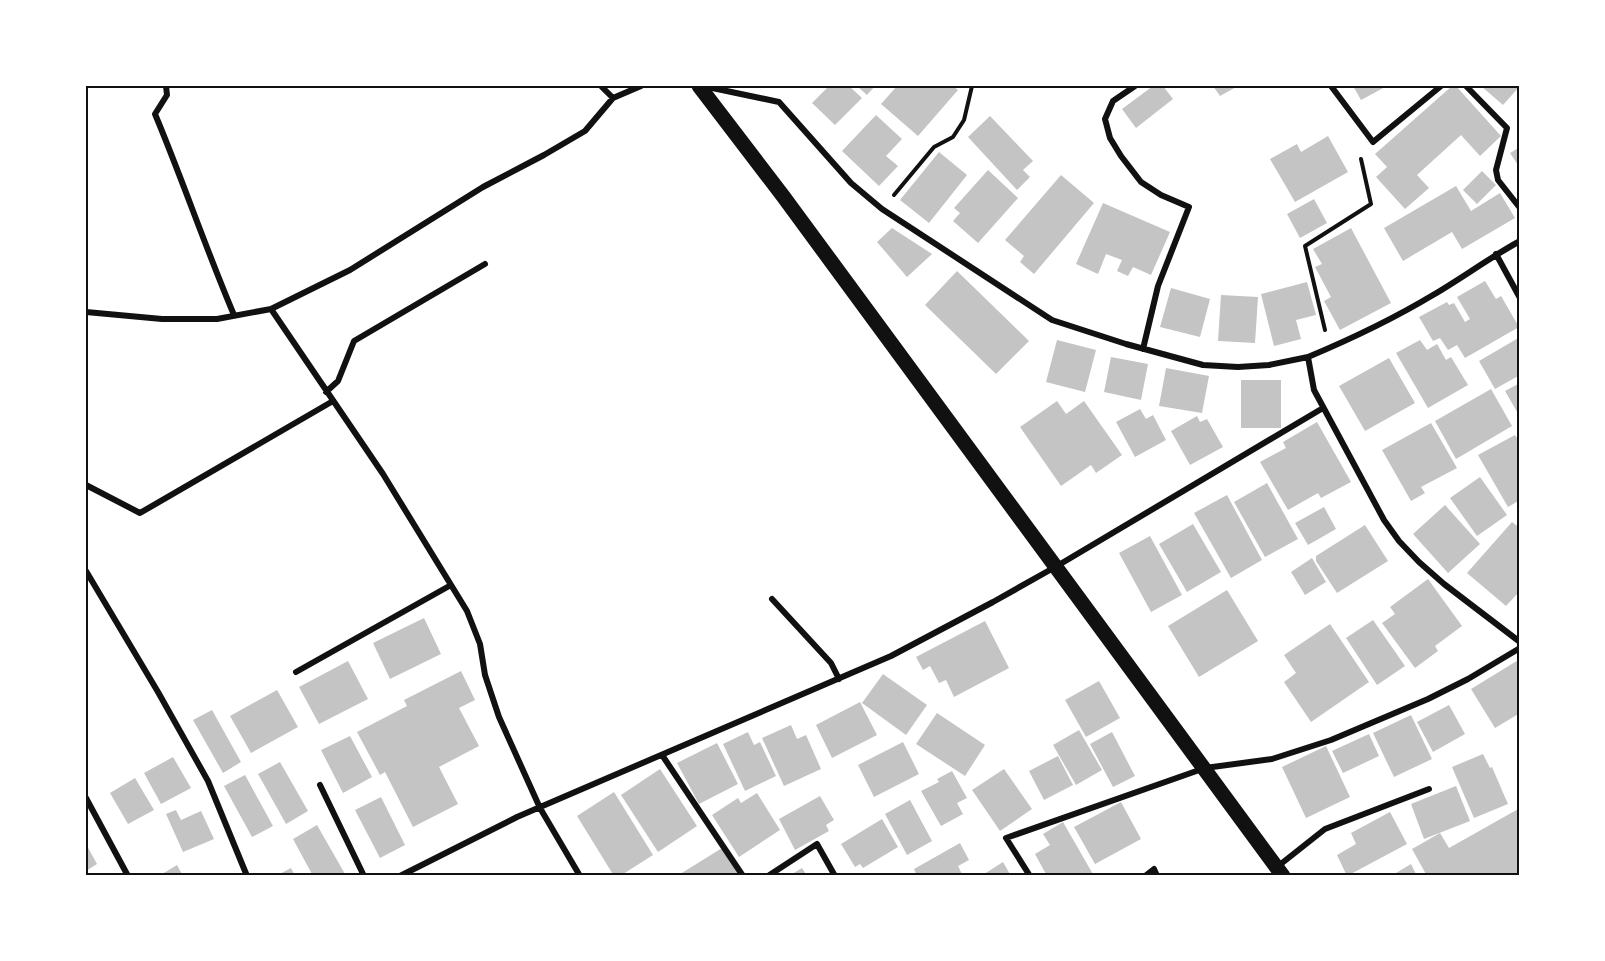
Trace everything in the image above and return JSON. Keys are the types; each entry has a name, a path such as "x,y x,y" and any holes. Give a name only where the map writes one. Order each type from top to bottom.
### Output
{"main road":[{"path":"699,86 783,196 1280,871"}],"street":[{"path":"166,86 167,95 155,114 234,315"},
{"path":"601,86 613,98"},
{"path":"86,312 162,319 217,319 271,309 350,270 483,187 585,132 613,98 641,86"},
{"path":"699,86 779,102 851,183 882,209 1052,320 1143,349 1203,364 1238,367 1269,365 1308,357 1389,321 1520,241"},
{"path":"1135,86 1113,101 1105,119 1110,138 1141,182 1161,195 1189,207 1158,286 1143,349"},
{"path":"1331,86 1373,142 1441,86"},
{"path":"1466,86 1507,128 1496,170 1498,180 1520,208"},
{"path":"1496,254 1520,298"},
{"path":"326,392 338,381 354,341 485,264"},
{"path":"271,309 383,474 467,611 480,644 485,675 499,717 540,808 580,876"},
{"path":"1308,357 1314,390 1384,520 1398,541 1444,584 1520,642"},
{"path":"86,485 140,513 333,401"},
{"path":"399,876 517,817 891,656 1057,567 1323,408"},
{"path":"86,570 208,781 247,876"},
{"path":"296,672 451,585"},
{"path":"772,599 831,663 839,679"},
{"path":"1030,876 1006,838 1204,768 1272,759 1331,740 1428,699 1468,679 1520,648"},
{"path":"662,755 743,876"},
{"path":"320,785 364,876"},
{"path":"1280,871 1325,828 1429,789"},
{"path":"86,798 128,876"},
{"path":"768,876 817,844 834,876"},
{"path":"1145,876 1154,869 1157,876"}],"path":[{"path":"882,209 934,147 953,137 964,120 972,86"},
{"path":"1330,348 1305,246 1371,204 1361,159 1373,142"}],"building":[{"path":"829,86 849,86 862,98 835,125 812,103"},
{"path":"857,86 875,86 867,95"},
{"path":"897,86 953,86 958,90 918,136 881,104"},
{"path":"1153,86 1163,86 1173,99 1136,128 1122,109"},
{"path":"1213,86 1238,86 1220,96"},
{"path":"1353,86 1387,86 1361,100"},
{"path":"1452,86 1456,86 1501,136 1480,156 1461,135 1417,175 1429,188 1405,209 1376,177 1387,167 1375,154"},
{"path":"1481,86 1520,86 1503,105"},
{"path":"876,115 902,139 886,156 898,166 879,186 842,151"},
{"path":"990,116 1033,161 1023,170 1030,177 1017,190 968,137"},
{"path":"1328,136 1348,172 1295,202 1270,159 1297,144 1301,152"},
{"path":"1520,147 1520,168 1510,153"},
{"path":"939,152 967,175 929,223 900,200"},
{"path":"988,170 1018,198 978,243 953,221 960,213 954,208"},
{"path":"1482,171 1496,185 1477,204 1463,190"},
{"path":"1061,175 1094,203 1034,274 1020,262 1024,256 1005,240"},
{"path":"1456,186 1471,211 1500,193 1515,218 1462,249 1452,232 1403,261 1384,228"},
{"path":"1314,199 1327,223 1300,238 1287,214"},
{"path":"1103,203 1170,232 1151,275 1133,267 1128,276 1117,271 1122,260 1106,254 1098,274 1076,264"},
{"path":"892,228 932,254 907,277 877,242"},
{"path":"1351,228 1391,303 1340,330 1324,301 1331,297 1315,267 1322,264 1313,249"},
{"path":"957,271 1029,341 996,374 925,305"},
{"path":"1485,281 1496,299 1501,296 1519,327 1465,358 1457,345 1448,350 1440,338 1433,341 1419,317 1447,302 1449,305 1454,303 1465,322 1470,319 1457,297"},
{"path":"1307,282 1316,315 1296,320 1301,339 1274,346 1261,294"},
{"path":"1171,288 1210,299 1200,337 1160,327"},
{"path":"1221,295 1258,297 1255,343 1218,341"},
{"path":"1520,337 1520,375 1495,389 1479,361"},
{"path":"1057,340 1096,350 1085,392 1046,382"},
{"path":"1420,340 1427,350 1437,344 1446,360 1451,357 1468,385 1428,408 1396,353"},
{"path":"1111,357 1148,364 1141,400 1104,392"},
{"path":"1389,358 1415,403 1365,431 1339,386"},
{"path":"1166,368 1209,376 1202,413 1159,406"},
{"path":"1241,380 1281,380 1281,428 1241,428"},
{"path":"1520,383 1520,417 1505,391"},
{"path":"1491,389 1512,426 1456,459 1435,421"},
{"path":"1057,401 1066,414 1084,401 1122,455 1096,473 1091,465 1061,486 1020,427"},
{"path":"1140,409 1146,419 1153,415 1166,440 1135,457 1116,422"},
{"path":"1197,416 1200,422 1207,419 1223,447 1190,465 1171,431"},
{"path":"1317,422 1351,482 1321,498 1318,493 1288,510 1260,462 1286,448 1283,442"},
{"path":"1431,423 1457,468 1421,487 1425,493 1411,501 1382,450"},
{"path":"1515,435 1520,443 1520,500 1508,507 1478,455"},
{"path":"1480,477 1507,515 1477,536 1450,498"},
{"path":"1267,483 1298,539 1265,557 1234,502"},
{"path":"1227,495 1262,560 1231,578 1194,513"},
{"path":"1445,505 1480,544 1448,573 1413,534"},
{"path":"1324,507 1336,529 1308,545 1295,523"},
{"path":"1512,522 1520,528 1520,591 1506,606 1467,573"},
{"path":"1193,524 1221,572 1187,592 1159,544"},
{"path":"1365,525 1388,561 1337,593 1316,561 1316,556"},
{"path":"1150,536 1182,595 1151,612 1119,553"},
{"path":"1312,558 1326,582 1305,595 1291,572"},
{"path":"1428,579 1462,626 1435,646 1438,651 1415,668 1382,623 1395,614 1390,607"},
{"path":"1227,590 1258,641 1199,677 1168,626"},
{"path":"424,618 441,654 390,679 373,643"},
{"path":"1373,620 1405,666 1377,685 1346,638"},
{"path":"985,621 1009,668 954,697 946,680 939,683 930,666 923,670 916,657"},
{"path":"1330,624 1369,682 1311,722 1284,682 1296,673 1284,655"},
{"path":"1520,659 1520,713 1495,728 1471,689"},
{"path":"348,661 368,699 319,724 299,687"},
{"path":"461,671 475,700 459,708 479,746 439,767 458,804 413,827 385,772 380,775 357,732 407,706 404,700"},
{"path":"883,674 927,705 906,735 862,703"},
{"path":"1099,681 1120,718 1086,737 1065,700"},
{"path":"277,690 298,727 251,753 230,716"},
{"path":"860,702 877,735 832,758 816,725"},
{"path":"1449,705 1465,734 1433,752 1417,722"},
{"path":"212,710 241,762 223,773 193,720"},
{"path":"937,713 985,745 965,776 916,744"},
{"path":"1411,715 1432,759 1394,777 1373,733"},
{"path":"791,725 797,739 806,735 821,769 784,786 762,738"},
{"path":"1079,730 1102,770 1076,785 1053,745"},
{"path":"748,732 754,745 760,742 776,776 745,791 723,744"},
{"path":"1112,732 1135,776 1113,787 1090,744"},
{"path":"1369,734 1379,756 1343,773 1332,751"},
{"path":"350,736 372,777 343,793 321,750"},
{"path":"903,742 919,774 874,797 858,765"},
{"path":"717,743 738,784 699,804 677,763"},
{"path":"1326,746 1350,797 1306,818 1282,767"},
{"path":"1483,754 1490,768 1492,767 1508,804 1474,818 1452,767"},
{"path":"1058,756 1073,785 1044,800 1029,771"},
{"path":"173,757 191,788 161,804 144,773"},
{"path":"280,762 308,811 286,824 258,774"},
{"path":"660,769 697,826 658,852 621,795"},
{"path":"1004,769 1032,809 1000,831 972,790"},
{"path":"952,771 967,798 957,803 963,814 941,826 921,791 939,782 937,779"},
{"path":"245,775 273,826 252,837 224,786"},
{"path":"135,778 154,810 128,824 110,793"},
{"path":"1456,786 1470,821 1424,839 1411,804"},
{"path":"614,792 653,855 620,876 614,876 577,816"},
{"path":"757,793 780,830 739,857 712,815 738,798 741,803"},
{"path":"820,796 834,820 826,825 829,831 795,850 779,819"},
{"path":"381,797 405,845 380,858 355,810"},
{"path":"910,800 932,841 907,855 885,814"},
{"path":"1121,802 1141,839 1095,864 1074,827"},
{"path":"1520,808 1520,876 1427,876 1412,849 1440,833 1449,848"},
{"path":"176,810 181,820 201,811 214,839 183,852 166,814"},
{"path":"1390,812 1407,844 1347,876 1337,855 1356,844 1351,833"},
{"path":"882,819 898,847 863,868 860,864 855,867 841,844"},
{"path":"1063,822 1094,876 1047,876 1035,854 1050,845 1043,834"},
{"path":"317,825 345,874 342,876 313,876 293,839"},
{"path":"960,843 969,860 958,866 963,876 917,876 914,869"},
{"path":"86,844 97,864 86,871"},
{"path":"722,848 739,876 677,876"},
{"path":"1003,862 1011,876 981,876"},
{"path":"1411,864 1417,876 1391,876"},
{"path":"177,865 183,876 159,876"},
{"path":"291,868 295,876 276,876"},
{"path":"802,868 807,876 789,876"}]}
